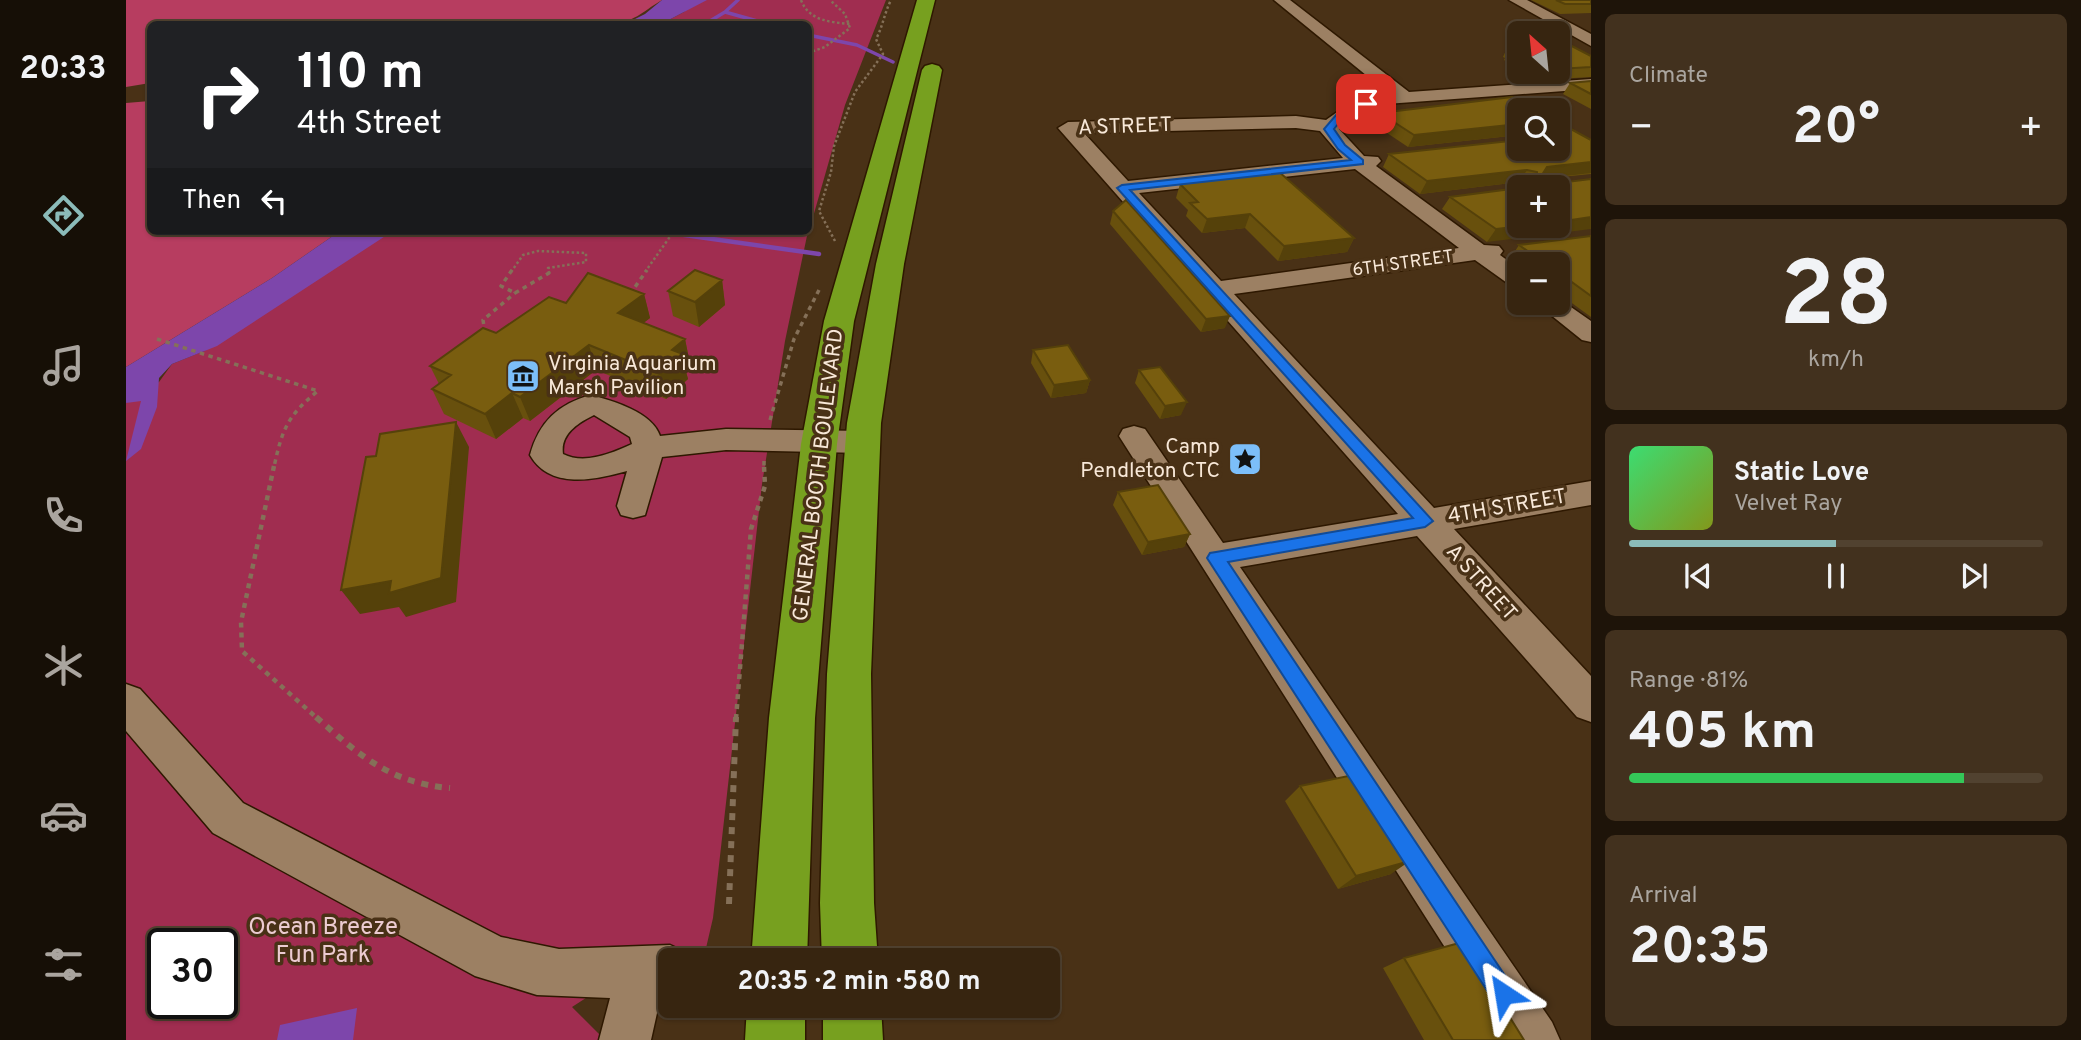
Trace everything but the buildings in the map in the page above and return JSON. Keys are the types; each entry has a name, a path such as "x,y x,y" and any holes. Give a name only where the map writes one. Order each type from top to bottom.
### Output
{"highway":[{"name":"GENERAL BOOTH BOULEVARD","path":"849,948 847,903 849,674 839,321 926,0"},
{"name":"GENERAL BOOTH BOULEVARD","path":"780,948 792,718 807,540 841,443 890,264 949,0"},
{"path":"775,1040 776,1018"},
{"path":"852,1018 853,1040"}],"street":[{"path":"1282,0 1404,97"},
{"path":"1516,0 1591,41"},
{"path":"1507,271 1359,162 1332,136 1331,126 1339,117 1366,104 1404,97 1591,84"},
{"path":"1499,92 1510,98"},
{"name":"A STREET","path":"1331,126 1296,122 1068,128 1591,705"},
{"path":"1122,188 1386,159"},
{"path":"1414,204 1440,200"},
{"name":"6TH STREET","path":"1215,289 1509,249"},
{"path":"1570,305 1591,303"},
{"path":"1565,315 1591,334"},
{"path":"1134,436 1534,1040"},
{"path":"633,506 649,449 703,441 841,443"},
{"name":"4TH STREET","path":"1216,558 1591,493"},
{"path":"126,702 228,818 492,959 516,967 577,976 655,971 625,1040"}],"path":[{"path":"801,0 803,9 809,14 829,22 850,24"},
{"path":"830,0 850,24"},
{"path":"836,245 822,219 820,206 831,172 834,146 855,92 883,54 876,39 884,25 883,17 891,0"},
{"path":"812,52 842,36 850,28 850,24"},
{"path":"627,297 671,235"},
{"path":"493,342 484,331 483,320 515,293 549,273 548,268 586,262 586,253 538,251 523,255 501,286 515,293"},
{"path":"767,427 794,339 822,284"},
{"path":"157,339 318,391 285,421 240,622 242,651 357,753 379,769 406,782 450,788"},
{"path":"729,904 736,710 751,529 765,486 764,450"}],"green space":[{"path":"696,0 886,0 845,105 812,220 812,21 667,21 684,12"},
{"name":"Ocean Breeze Fun Park","path":"374,235 807,235 785,341 762,484 713,918 706,948 658,948 658,971 620,976 572,1007 605,1040 126,1040 126,403 159,382 172,364 204,351"}],"shaded area":[{"path":"126,0 662,0 624,21 147,21 147,84 126,87"},
{"path":"662,0 707,0 667,21 631,21"},
{"path":"147,101 147,235 334,235 272,278 126,367 126,103"},
{"path":"334,235 387,235 217,346 172,364 159,378 157,407 141,449 126,461 141,401 126,403 126,367 272,278"},
{"path":"357,1008 353,1040 277,1040 280,1025"}],"waterway":[{"path":"725,12 738,0"},
{"path":"710,21 725,12"},
{"path":"725,12 757,21"},
{"path":"812,36 857,45 893,62"},
{"path":"684,235 819,254"}],"place":[{"name":"Virginia Aquarium Marsh Pavilion","path":"523,376"},
{"name":"Camp Pendleton CTC","path":"1245,459"}],"route":[{"path":"1366,104 1339,117 1329,129 1342,147 1359,162 1122,188 1425,521 1216,558 1504,994"}]}
